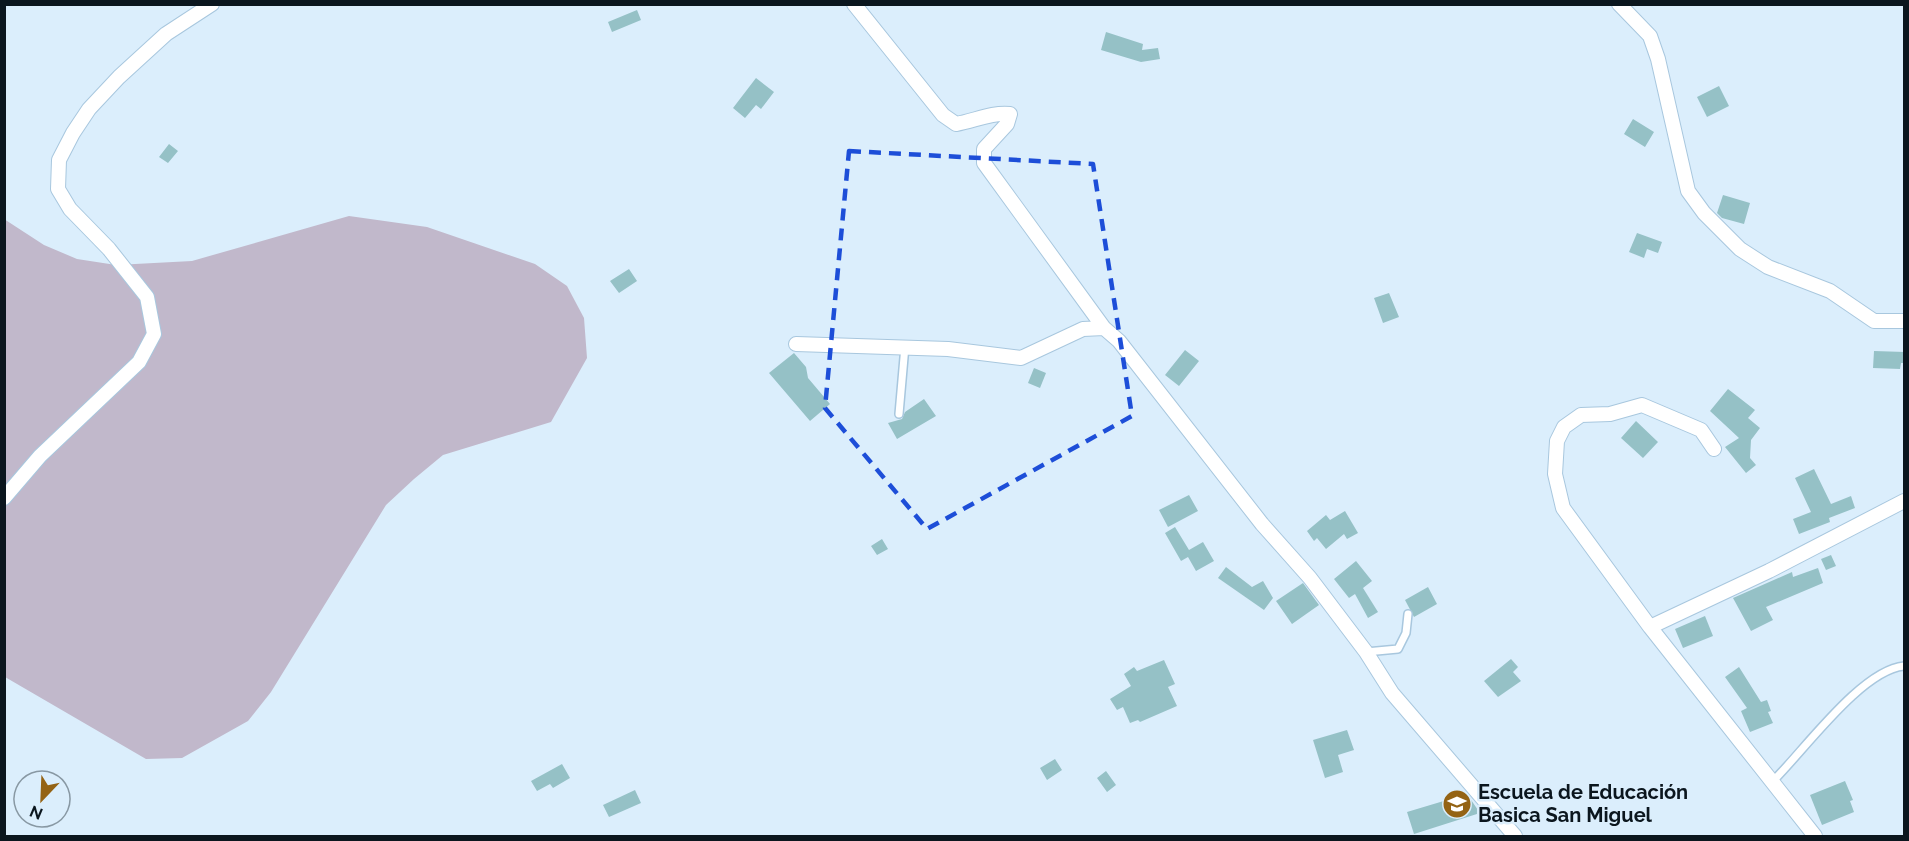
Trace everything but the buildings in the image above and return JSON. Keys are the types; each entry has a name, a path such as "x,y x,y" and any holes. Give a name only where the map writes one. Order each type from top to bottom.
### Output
{"street":[{"path":"4,498 40,456 139,362 154,334 147,297 109,249 70,209 58,189 59,160 89,109 119,77 166,34 212,4"},
{"path":"854,4 943,115 956,124 976,121 998,112 1010,114 1007,124 984,149 984,163 1104,328 1119,341 1262,524 1310,578 1366,652 1392,693 1515,837"},
{"path":"1620,4 1650,36 1658,59 1688,191 1704,213 1740,249 1768,267 1830,291 1874,321 1905,321"},
{"path":"796,344 906,346 1021,358 1083,329 1104,328"},
{"path":"1714,449 1701,430 1642,405 1610,414 1581,415 1564,427 1557,441 1555,474 1563,508 1650,627 1815,837"},
{"path":"1650,627 1769,571 1905,501"}],"lane":[{"path":"899,414 906,346"},
{"path":"1366,652 1398,649 1406,633 1408,614"},
{"path":"1772,782 1830,717 1869,684 1895,667 1905,666"}],"highlighted area":[{"path":"849,151 1093,164 1132,416 927,529 825,408"}],"shaded area":[{"path":"349,216 427,227 535,264 567,286 584,318 587,358 551,422 443,455 386,505 271,692 248,721 182,758 146,759 5,677 4,219 44,245 77,259 116,265 192,261"}],"place":[{"name":"Escuela de Educación Basica San Miguel","path":"1457,804"}]}
